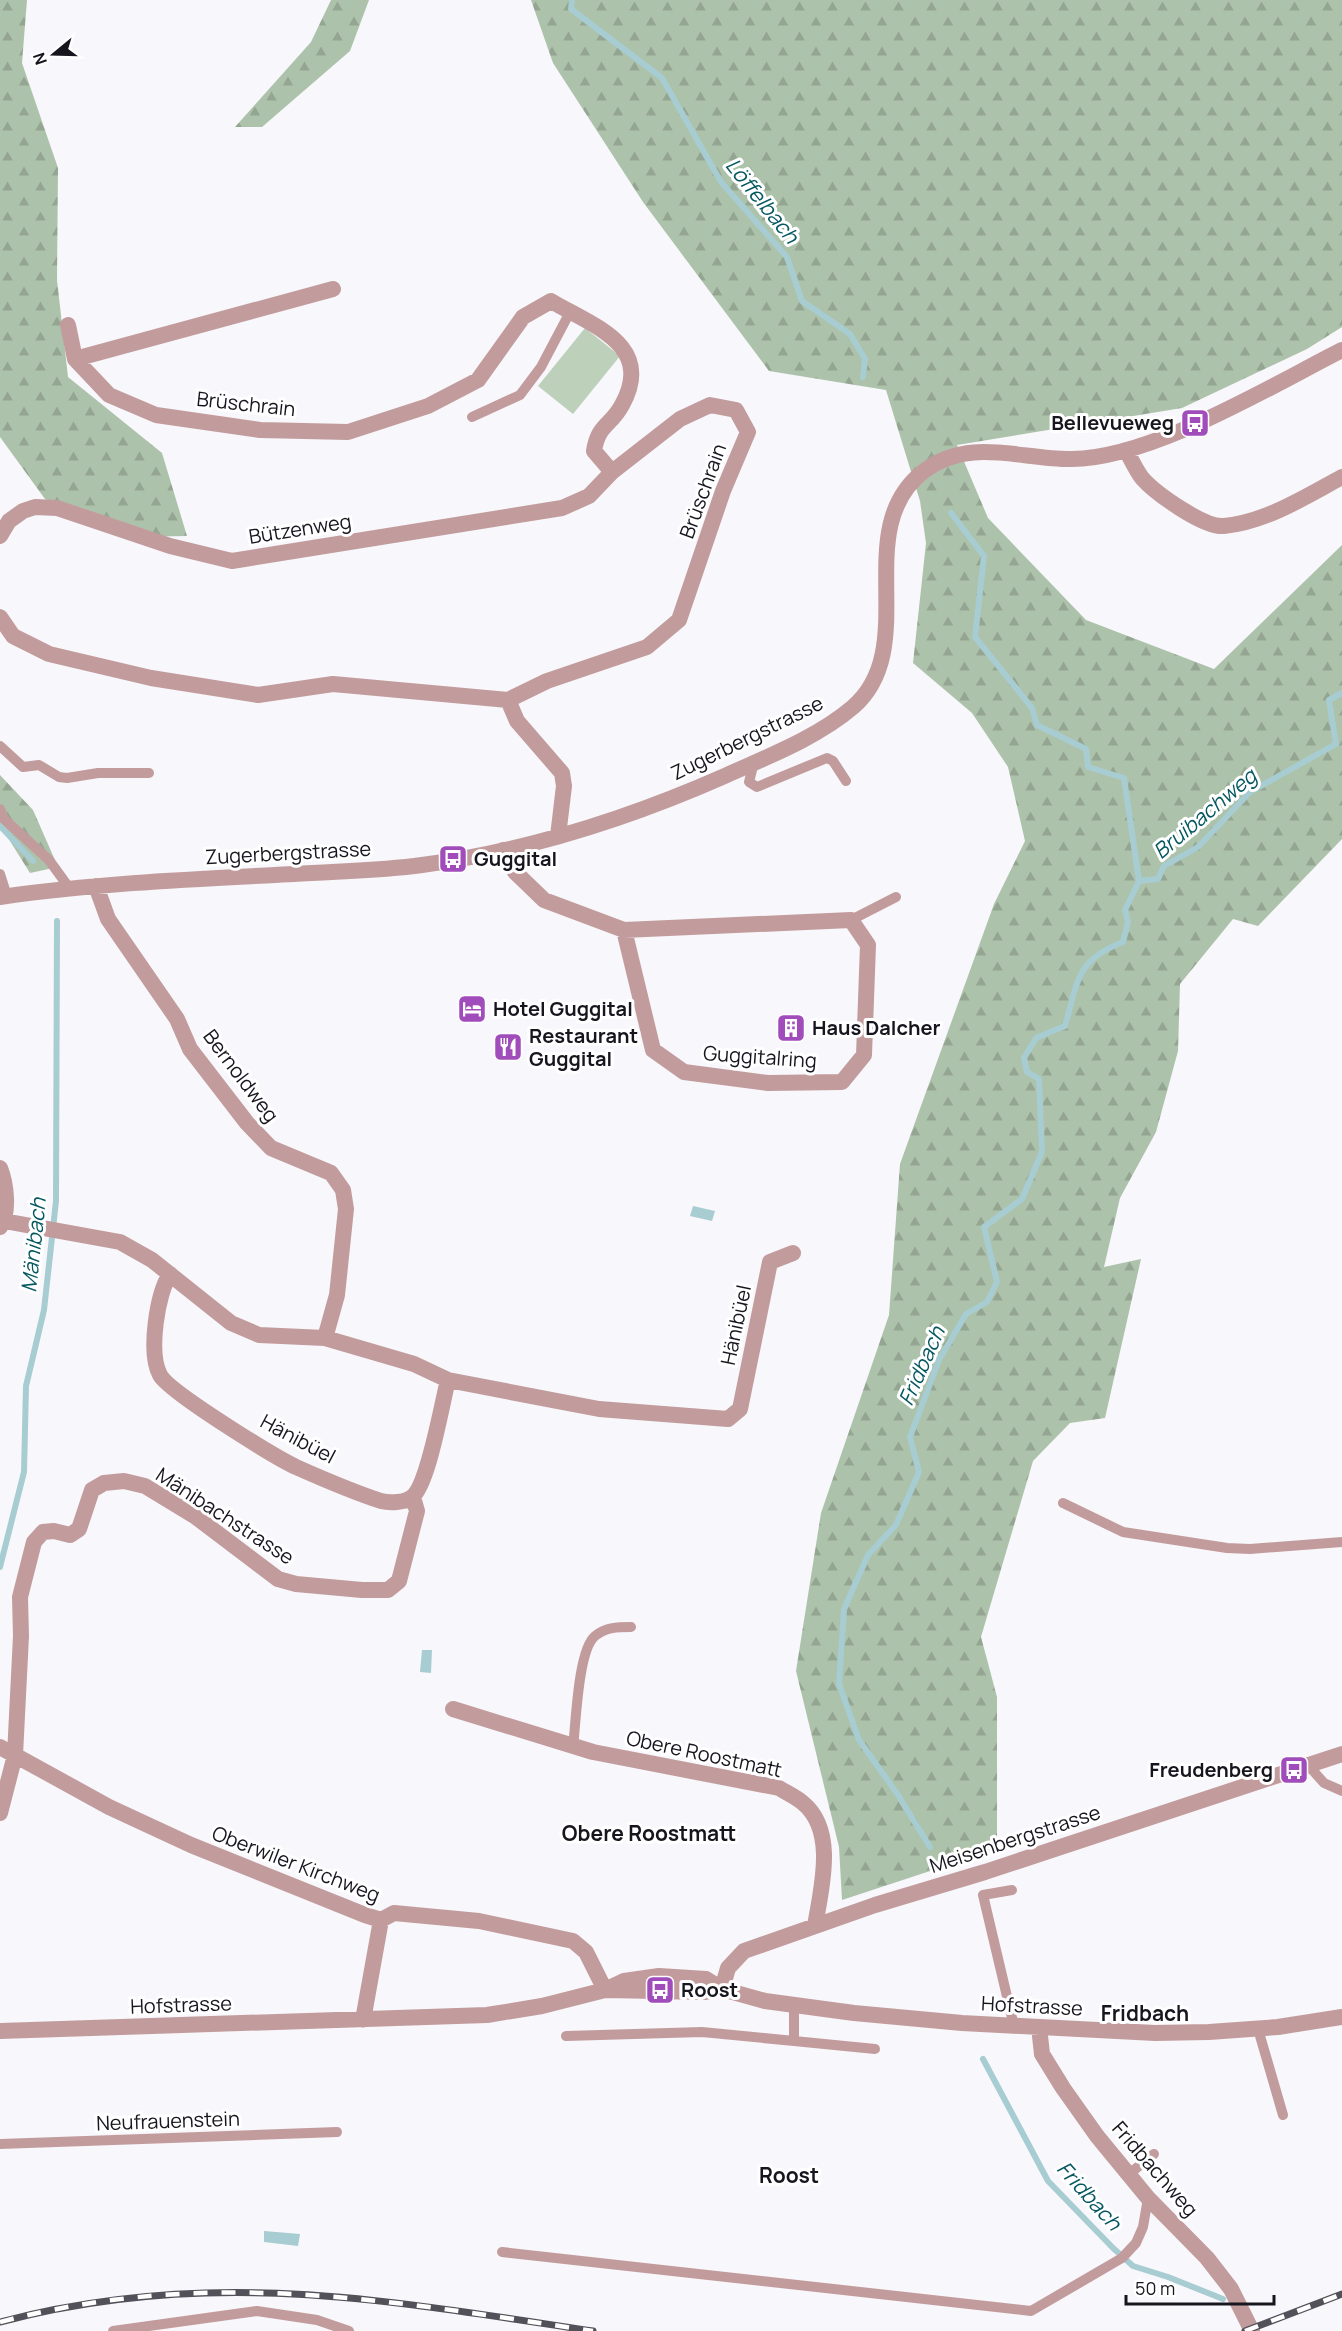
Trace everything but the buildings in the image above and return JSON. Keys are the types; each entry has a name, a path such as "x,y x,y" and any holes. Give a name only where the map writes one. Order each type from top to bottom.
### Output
{"street":[{"path":"68,325 75,359 333,289"},
{"name":"Brüschrain","path":"75,359 109,395 156,415 260,430 348,432 428,406 478,380 523,317 551,301 585,318 617,341 631,360 632,383 621,407 596,435 594,451 612,472 680,419 710,405 736,410 748,432 723,491 679,621 647,647 547,681 508,700"},
{"name":"Zugerbergstrasse","path":"3,896 96,886 423,865 558,837 640,811 754,762 826,726 856,704 867,692 880,667 886,641 886,561 891,526 900,501 909,486 923,472 947,457 982,450 1070,459 1097,457 1126,450 1195,423 1342,350"},
{"path":"1126,450 1142,478 1169,501 1199,518 1221,526 1286,507 1342,477"},
{"name":"Bützenweg","path":"0,536 9,521 23,511 35,507 57,508 170,546 232,561 562,508 589,496 612,472"},
{"path":"0,617 13,636 49,654 151,678 258,695 333,684 508,700 517,721 562,773 564,786 558,837"},
{"path":"503,850 515,872 544,900 624,930 851,920"},
{"name":"Bernoldweg","path":"96,886 108,919 177,1018 190,1049 247,1124 271,1148 331,1173 343,1190 346,1209 337,1295 325,1338"},
{"name":"Guggitalring","path":"624,930 654,1050 684,1072 768,1083 842,1083 864,1055 868,945 851,920"},
{"path":"0,1168 5,1198 2,1224"},
{"name":"Hänibüel","path":"2,1224 67,1231 120,1242 170,1274 231,1323 260,1335 325,1338 414,1364 448,1380 599,1409 728,1419 740,1409 770,1262 793,1253"},
{"name":"Hänibüel","path":"170,1274 162,1287 154,1352 160,1376 191,1402 295,1466 383,1502 402,1501 413,1497"},
{"path":"413,1497 425,1477 448,1380"},
{"name":"Mänibachstrasse","path":"0,1813 21,1636 20,1597 34,1542 43,1532 54,1531 70,1534 79,1529 92,1490 104,1483 124,1481 145,1486 196,1517 278,1579 296,1584 362,1590 388,1590 399,1581 417,1511 413,1497"},
{"name":"Obere Roostmatt","path":"453,1709 573,1747 779,1788 805,1804 819,1826 824,1851 815,1926"},
{"name":"Oberwiler Kirchweg","path":"8,1751 109,1807 191,1845 381,1920 394,1913 480,1921 573,1941 586,1952 605,1990"},
{"name":"Meisenbergstrasse","path":"722,1989 724,1975 744,1951 1342,1754"},
{"path":"363,2020 381,1920"},
{"name":"Hofstrasse","path":"0,2031 487,2015 542,2006 605,1990 624,1981 659,1976 706,1979 722,1989 765,2001 876,2015 1014,2026 1155,2033 1258,2029 1342,2016"},
{"name":"Fridbachweg","path":"1039,2027 1040,2046 1046,2061 1097,2136 1148,2198 1207,2258 1231,2289 1252,2331"}],"lane":[{"path":"472,417 520,395 541,367 570,312"},
{"path":"0,746 23,766 39,765 59,777 98,773 149,773"},
{"path":"754,762 749,782 757,787 827,758 833,761 846,781"},
{"path":"0,809 4,819 49,860 67,890"},
{"path":"0,874 3,896"},
{"path":"851,920 896,897"},
{"path":"1063,1503 1123,1532 1227,1548 1250,1549 1342,1542"},
{"path":"573,1747 585,1653 594,1636 613,1627 631,1628"},
{"path":"1308,1765 1324,1783 1342,1791"},
{"path":"1012,1890 983,1896 1014,2026"},
{"path":"794,2005 794,2041"},
{"path":"1258,2029 1283,2115"},
{"path":"566,2036 702,2032 874,2049"},
{"name":"Neufrauenstein","path":"0,2144 337,2132"},
{"path":"1129,2174 1154,2154"},
{"path":"502,2252 1030,2311 1113,2263 1128,2250 1143,2228 1148,2198"},
{"path":"113,2331 257,2311 317,2320 349,2331"}],"green space":[{"path":"0,0 27,0 22,63 58,168 57,280 68,377 162,453 187,536 135,537 45,499 0,437"},
{"path":"331,0 369,0 350,51 262,127 235,127 311,42"},
{"path":"531,0 1342,0 1342,327 1307,349 1182,408 957,445 988,518 1086,620 1214,669 1342,545 1342,839 1258,926 1233,919 1180,984 1178,1051 1156,1132 1120,1198 1104,1267 1141,1259 1105,1418 1070,1423 1033,1461 981,1637 997,1697 997,1849 842,1900 839,1847 796,1671 821,1513 889,1315 900,1164 994,904 1025,841 1008,767 972,713 913,663 926,543 920,501 886,390 769,371 643,202 553,63"},
{"path":"585,328 620,356 573,414 538,386"},
{"path":"0,775 33,810 58,867 30,873 0,825"}],"water":[{"path":"693,1206 715,1211 712,1221 690,1216"},
{"path":"422,1650 432,1650 431,1673 420,1672"},
{"path":"264,2231 300,2234 298,2246 264,2242"}],"waterway":[{"name":"Löffelbach","path":"572,0 571,9 662,78 721,182 787,257 802,301 850,334 865,359 863,377"},
{"name":"Fridbach","path":"930,1847 898,1795 859,1740 839,1684 844,1609 868,1555 896,1525 919,1472 910,1437 939,1360 966,1314 987,1302 997,1282 984,1227 1022,1199 1042,1152 1039,1079 1027,1072 1024,1058 1036,1038 1065,1026 1077,984 1087,965 1096,956 1123,942 1128,922 1125,910 1139,881 1124,778 1088,767 1086,749 1037,725 1032,708 975,637 984,556 951,513"},
{"name":"Bruibachweg","path":"1139,881 1158,879 1164,866 1198,847 1250,792 1336,744 1329,700 1342,693"},
{"name":"Mänibach","path":"0,826 33,861"},
{"name":"Mänibach","path":"0,1567 24,1472 26,1386 44,1310 56,1201 57,921"},
{"name":"Fridbach","path":"983,2059 1048,2181 1113,2248 1133,2266 1223,2299"}],"railway":[{"path":"0,2322 77,2305 152,2296 225,2293 297,2294 442,2309 593,2331"},
{"path":"1245,2331 1342,2294"}],"place":[{"name":"Bellevueweg","path":"1195,423"},
{"name":"Guggital","path":"453,859"},
{"name":"Hotel Guggital","path":"472,1009"},
{"name":"Haus Dalcher","path":"791,1028"},
{"name":"Restaurant Guggital","path":"508,1047"},
{"name":"Freudenberg","path":"1294,1770"},
{"name":"Roost","path":"660,1990"}],"district":[{"name":"Obere Roostmatt","path":"649,1834"},
{"name":"Fridbach","path":"1145,2014"},
{"name":"Roost","path":"789,2176"}]}
